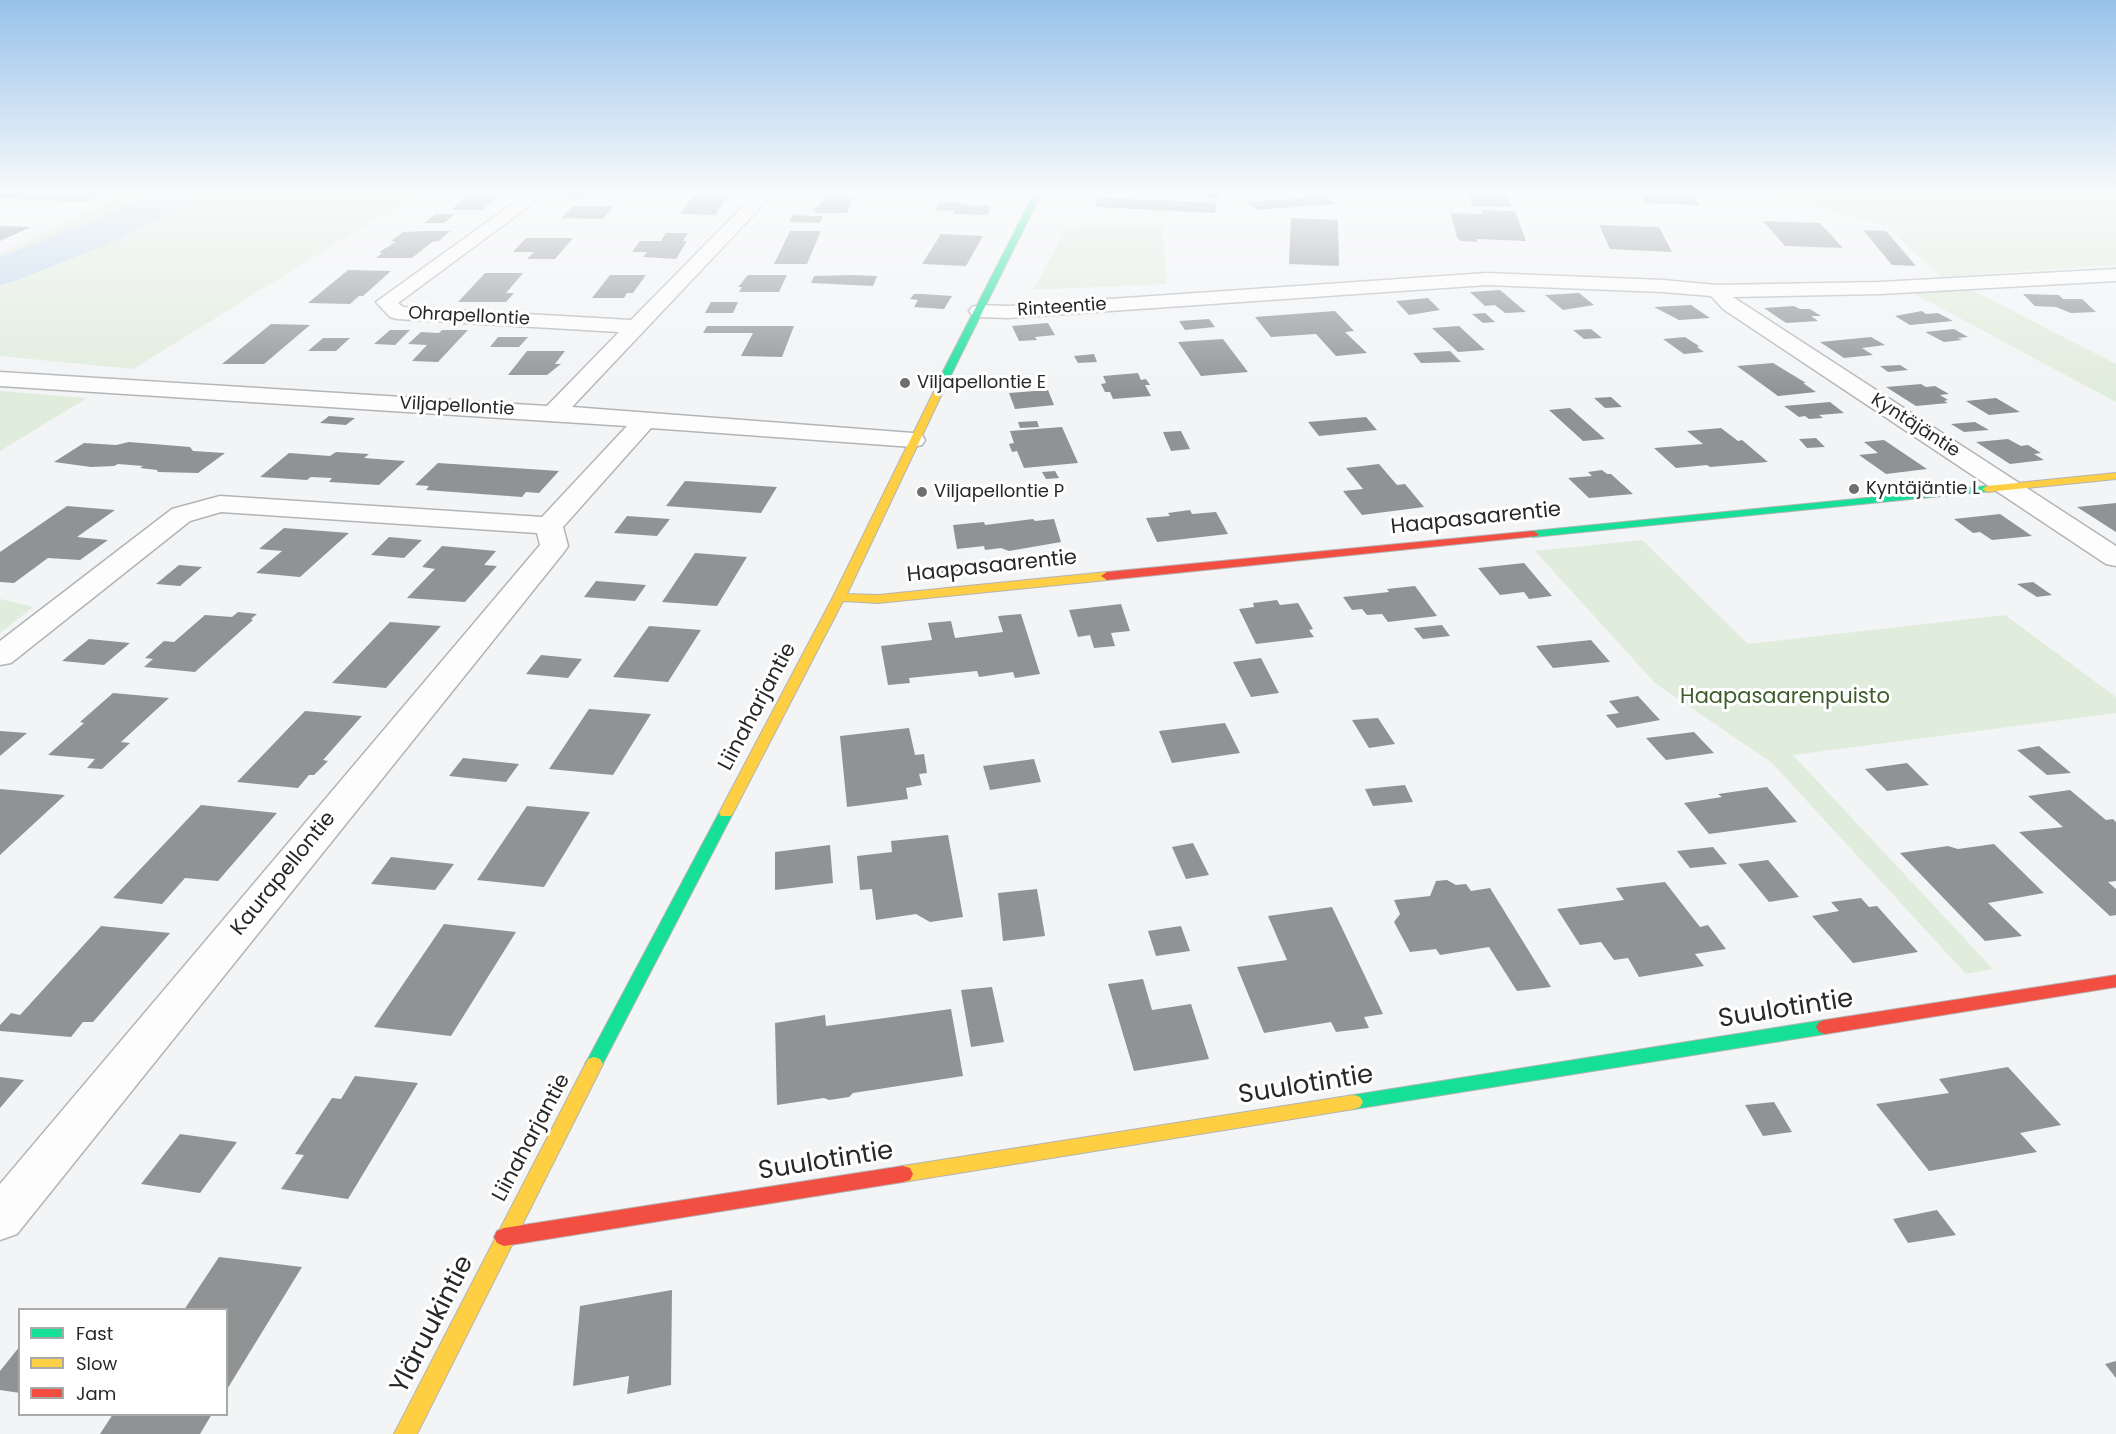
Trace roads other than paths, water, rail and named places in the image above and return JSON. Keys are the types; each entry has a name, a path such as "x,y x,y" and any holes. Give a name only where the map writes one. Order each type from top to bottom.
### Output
{"street":[{"name":"Ohrapellontie","path":"446,259 386,302 397,313 636,327"},
{"path":"553,413 702,259"},
{"name":"Liinaharjantie","path":"504,1236 839,597 913,440 1005,259"},
{"name":"Rinteentie","path":"979,311 1008,312 1487,279 1717,291 1880,288 2116,275"},
{"name":"Kyntäjäntie","path":"1717,291 1730,305 2116,558"},
{"name":"Viljapellontie","path":"0,379 553,413 913,440"},
{"path":"0,656 181,515 220,504 549,526 644,421"},
{"name":"Haapasaarentie","path":"839,597 878,599 2116,476"},
{"name":"Kaurapellontie","path":"0,1219 554,546 549,526"},
{"name":"Suulotintie","path":"504,1236 2116,981"},
{"name":"Yläruukintie","path":"405,1434 504,1236"}],"waterway":[{"path":"0,272 33,259"}],"place":[{"name":"Viljapellontie E","path":"905,383"},
{"name":"Kyntäjäntie L","path":"1854,489"},
{"name":"Viljapellontie P","path":"922,492"}],"park label":[{"name":"Haapasaarenpuisto","path":"1785,698"}]}
